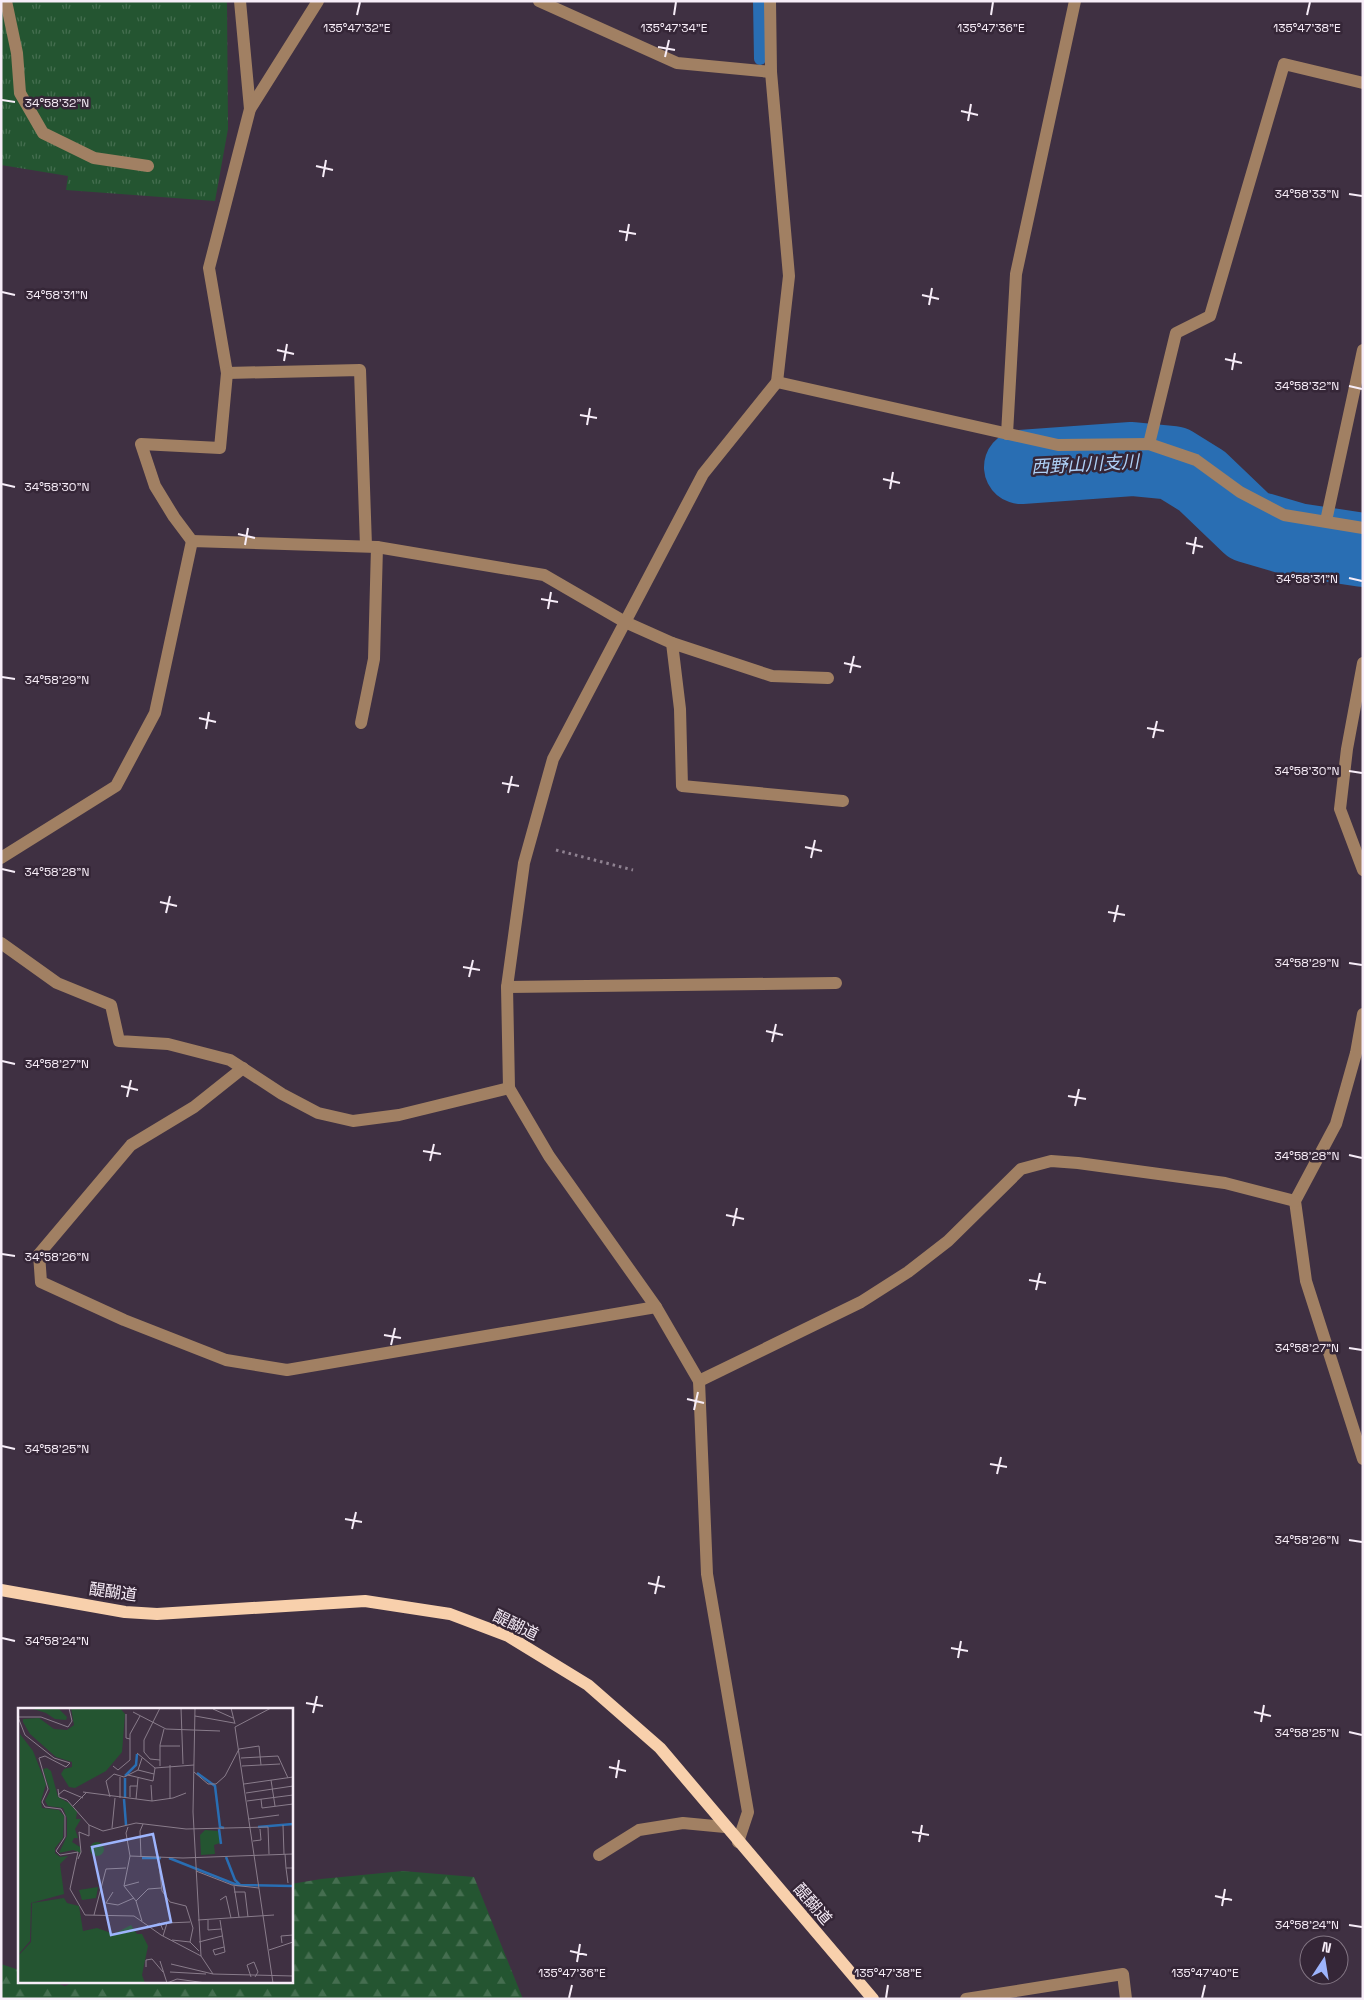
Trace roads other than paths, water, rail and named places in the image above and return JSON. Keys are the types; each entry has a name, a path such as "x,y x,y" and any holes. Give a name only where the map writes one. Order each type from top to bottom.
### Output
{"main road":[{"name":"醍醐道","path":"1,1590 125,1612 157,1614 365,1601 450,1614 508,1636 588,1685 660,1748 725,1827 873,1999"}],"street":[{"path":"6,1 17,53 20,93 42,133 94,158 148,166"},
{"path":"240,1 250,109"},
{"path":"1,858 116,786 155,713 192,541 174,517 155,486 141,444 220,448 227,373 209,268 250,109 318,1"},
{"path":"538,1 678,63 771,72"},
{"path":"738,1842 748,1812 707,1574 699,1381 656,1307 549,1156 509,1088 507,988 524,863 553,759 704,474 777,382 789,276 771,72 770,1"},
{"path":"1007,434 1016,274 1076,1"},
{"path":"1149,444 1176,333 1210,316 1284,64 1363,82"},
{"path":"1326,521 1363,350"},
{"path":"227,373 360,370 372,547 374,659 361,723"},
{"path":"777,382 1058,445 1149,444 1196,460 1240,492 1284,515 1363,528"},
{"path":"192,541 372,547 544,574 625,622 672,643 772,676 828,678"},
{"path":"672,643 680,709 682,786 843,801"},
{"path":"1363,664 1347,749 1340,809 1363,870"},
{"path":"1,943 57,983 111,1005 119,1041 168,1044 230,1060 282,1094 318,1113 353,1121 399,1115 509,1088"},
{"path":"507,988 836,984"},
{"path":"1363,1014 1356,1053 1336,1124 1295,1201 1306,1281 1363,1459"},
{"path":"243,1068 194,1107 131,1145 39,1254 41,1282 124,1320 226,1360 288,1370 656,1307"},
{"path":"699,1381 861,1302 908,1272 948,1241 1021,1169 1050,1161 1078,1163 1225,1182 1295,1201"},
{"path":"599,1854 639,1830 683,1823 725,1827"},
{"path":"966,1999 1123,1974 1126,1999"}],"waterway":[{"path":"759,1 760,59"},
{"name":"西野山川支川","path":"1021,467 1132,459 1173,463 1202,481 1249,526 1297,540 1363,550"}]}
